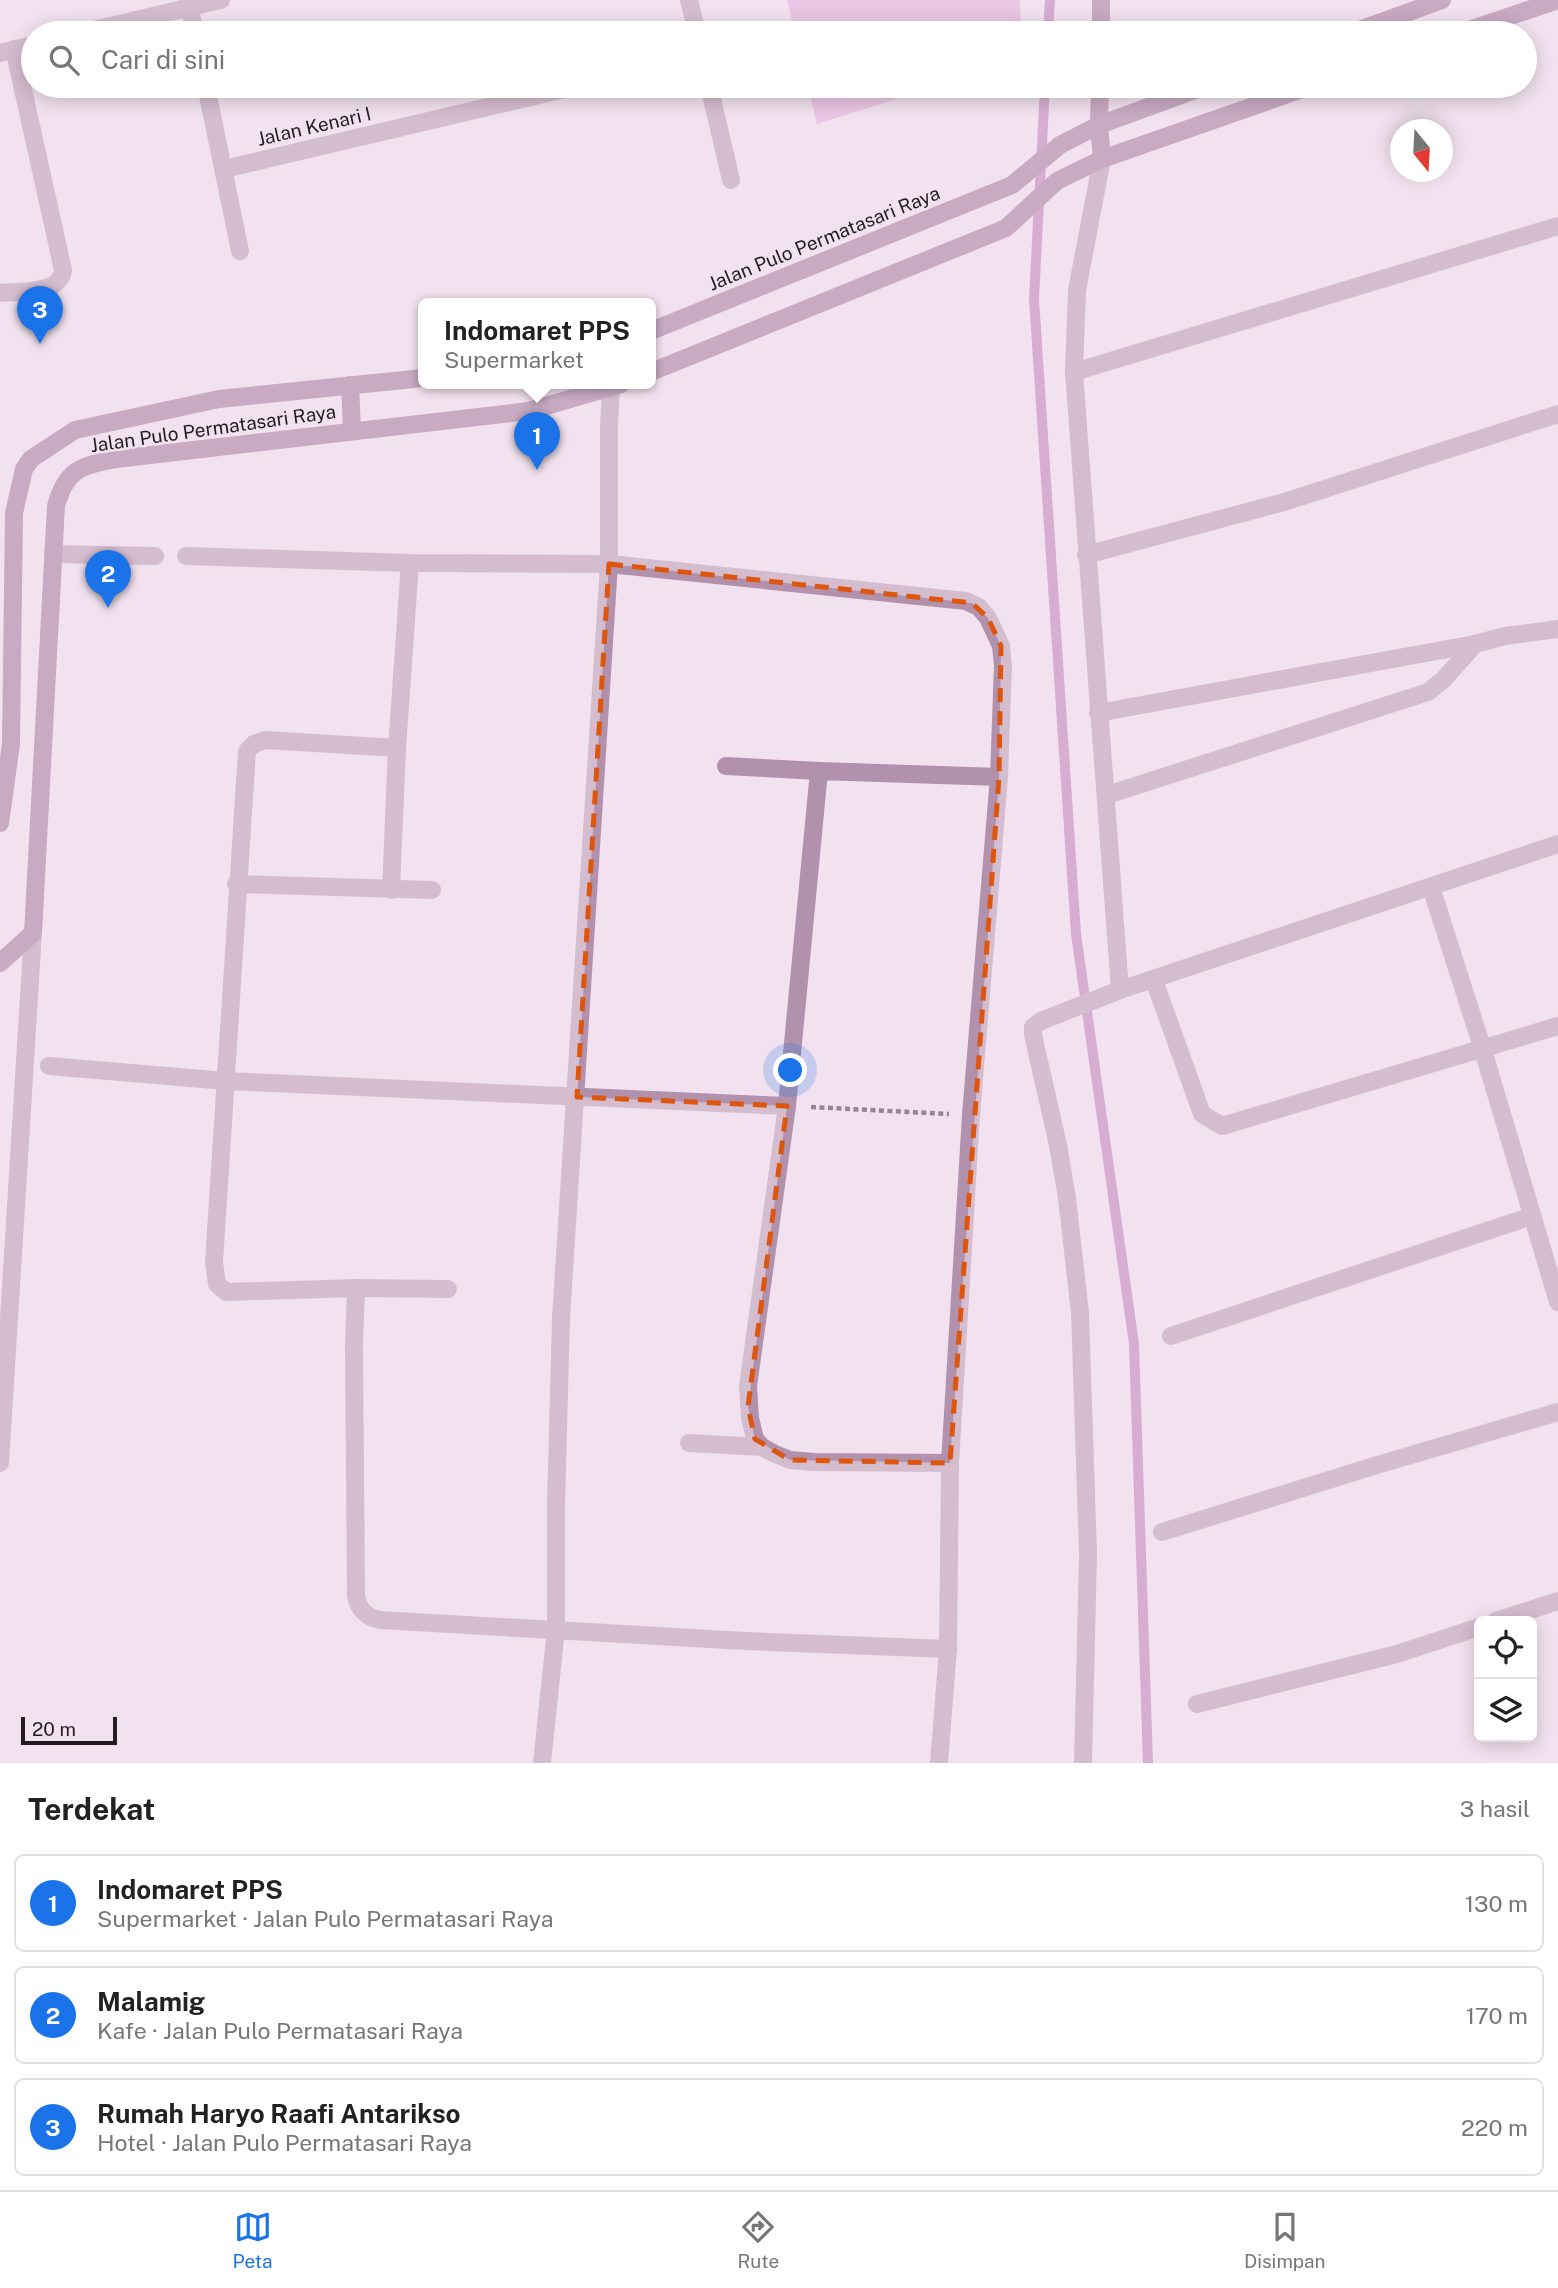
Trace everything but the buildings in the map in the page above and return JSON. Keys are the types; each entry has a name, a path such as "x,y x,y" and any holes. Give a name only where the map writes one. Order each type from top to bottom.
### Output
{"street":[{"path":"126,21 189,4 221,0"},
{"path":"689,0 694,21"},
{"path":"1101,0 1101,21"},
{"path":"1384,21 1442,0"},
{"path":"1496,21 1558,0"},
{"path":"0,293 47,288 59,282 63,270 7,51"},
{"path":"208,98 240,251"},
{"name":"Jalan Kenari I","path":"223,169 526,98"},
{"path":"712,98 731,180"},
{"path":"1100,98 1102,159 1079,278 1074,372 1120,990"},
{"name":"Jalan Pulo Permatasari Raya","path":"656,329 1012,185 1060,145 1099,125 1173,98"},
{"path":"656,370 1006,228 1057,181 1102,159 1277,98"},
{"path":"1074,372 1558,226"},
{"name":"Jalan Pulo Permatasari Raya","path":"0,823 11,744 14,513 24,469 31,459 65,435 88,427 219,399 418,379"},
{"path":"350,386 352,430"},
{"name":"Jalan Pulo Permatasari Raya","path":"0,1463 31,984 52,554 60,490 73,473 89,464 352,430 528,411 605,389"},
{"path":"542,1763 556,1629 561,1318 609,564 608,426 615,389"},
{"path":"1086,555 1284,502 1558,414"},
{"path":"52,554 155,556"},
{"path":"186,556 410,563 609,564 972,603 988,618 1001,646 1003,665 999,777 971,1115 950,1462 948,1649 939,1763"},
{"path":"391,890 397,748 410,563"},
{"path":"1098,713 1475,645 1505,636 1558,629"},
{"path":"1107,795 1427,692 1444,679 1475,645"},
{"path":"397,748 265,740 254,744 247,751 236,884 214,1262 217,1284 226,1292 356,1288 448,1289"},
{"path":"726,766 999,777"},
{"path":"762,1447 752,1430 748,1386 787,1106 819,771"},
{"path":"1083,1763 1088,1554 1080,1313 1067,1198 1032,1030 1037,1023 1120,990 1558,844"},
{"path":"236,884 432,890"},
{"path":"1431,887 1558,1302"},
{"path":"0,962 33,933"},
{"path":"1154,979 1202,1114 1222,1126 1558,1026"},
{"path":"49,1066 226,1081 787,1106"},
{"path":"1171,1336 1532,1216"},
{"path":"356,1288 356,1596 360,1609 367,1616 380,1620 745,1641 948,1649"},
{"path":"1162,1532 1558,1412"},
{"path":"689,1443 762,1447 790,1460 814,1462 950,1462"},
{"path":"1512,1616 1558,1601"},
{"path":"1197,1704 1397,1654 1474,1629"}],"path":[{"path":"787,1106 971,1115"}],"highlighted area":[{"path":"609,564 972,603 988,618 1001,646 999,777 950,1463 790,1460 755,1439 748,1407 787,1106 577,1097"}],"shaded area":[{"path":"787,0 1020,0 1021,21 792,21"},
{"path":"811,98 900,98 817,124"}],"waterway":[{"path":"1049,21 1050,0"},
{"path":"1044,98 1034,299 1076,934 1134,1344 1148,1763"}],"place":[{"name":"Rumah Haryo Raafi Antarikso","path":"40,344"},
{"name":"Indomaret PPS","path":"537,470"},
{"name":"Malamig","path":"108,608"}]}
